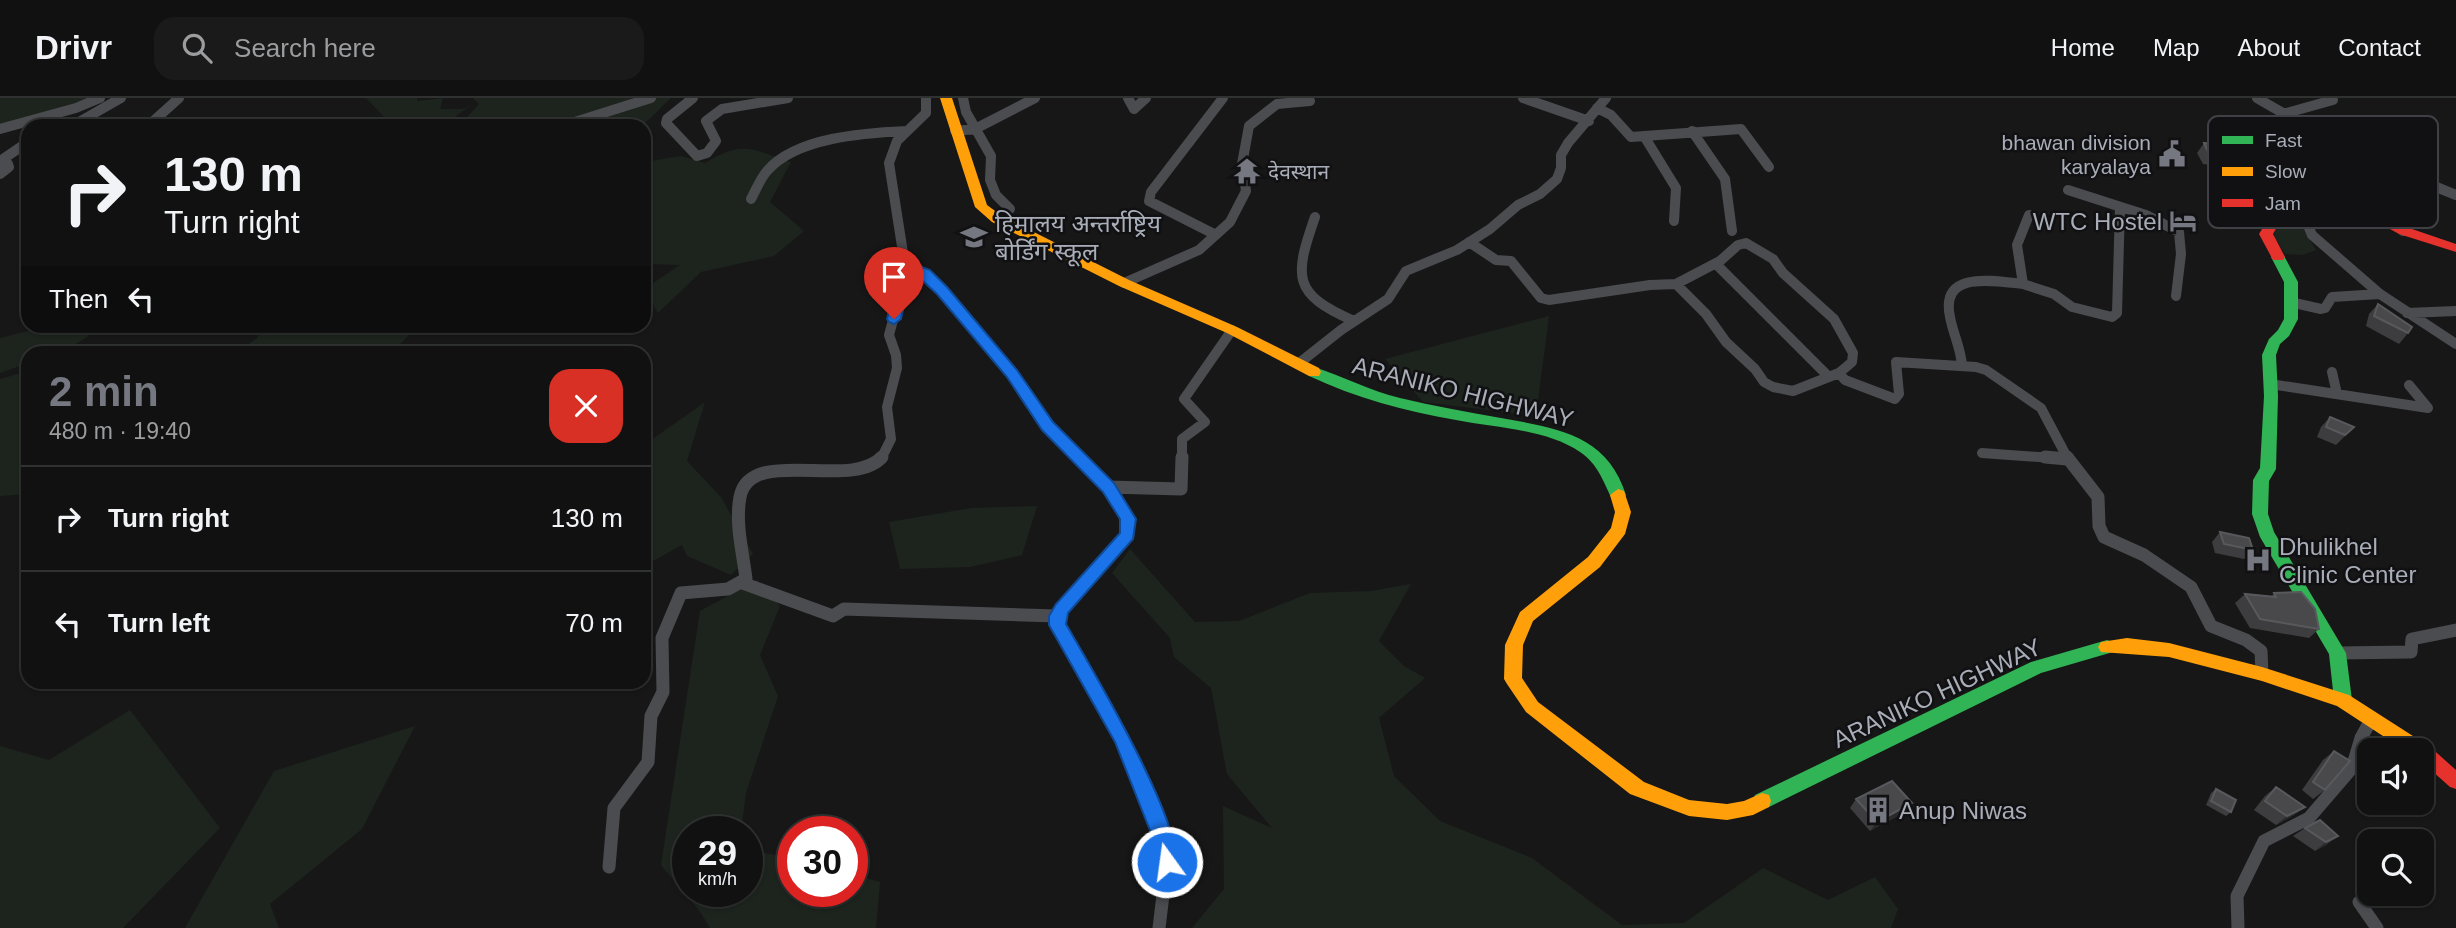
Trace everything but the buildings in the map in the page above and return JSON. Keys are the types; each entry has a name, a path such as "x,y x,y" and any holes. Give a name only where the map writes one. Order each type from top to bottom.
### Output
{"main road":[{"name":"ARANIKO HIGHWAY","path":"946,98 981,207 997,219 1124,283 1232,330 1339,385 1412,407 1559,435 1578,444 1600,461 1614,479 1621,497 1623,512 1619,530 1594,562 1526,617 1514,645 1513,680 1532,707 1619,777 1667,801 1711,811 1746,809 2036,667 2095,649 2127,645 2169,650 2262,674 2343,700 2402,738"},
{"path":"2268,228 2266,234 2291,282 2291,319 2284,334 2274,342 2269,355 2268,468 2261,480 2260,514 2277,554 2337,653 2343,700"},
{"path":"2398,228 2456,248"},
{"name":"ARANIKO HIGHWAY","path":"2434,762 2456,781"}],"street":[{"path":"28,119 87,106 100,98"},
{"path":"84,119 121,98"},
{"path":"156,119 179,98"},
{"path":"588,119 651,98"},
{"path":"693,98 667,118 666,123 696,156 708,153 716,141 706,121 722,109 788,98"},
{"path":"926,98 926,114 895,143 889,161 906,266 888,337 896,355 894,379 886,410 891,431 890,446 878,461 864,470 778,471 750,480 743,488 739,501 746,584 777,598 833,616 844,609 1058,616"},
{"path":"963,98 975,129 990,156 990,180 996,195 1010,209"},
{"path":"955,131 975,129 1035,98"},
{"path":"1128,98 1134,109 1146,98"},
{"path":"1216,235 1149,201 1151,192 1223,98"},
{"path":"1523,98 1589,121"},
{"path":"1298,364 1388,299 1406,271 1441,258 1469,242 1518,205 1541,194 1557,178 1561,168 1561,155 1606,98"},
{"path":"2257,98 2286,116"},
{"path":"2283,114 2333,100"},
{"path":"1124,283 1199,250 1230,222 1246,191 1242,164 1249,126 1277,104 1310,101"},
{"path":"1597,108 1611,115 1627,135 1741,128 1769,167"},
{"path":"0,129 21,121"},
{"path":"751,199 771,166 802,149 866,132 906,131"},
{"path":"1692,131 1725,179 1732,231"},
{"path":"1644,136 1676,188 1674,221"},
{"path":"0,161 21,147"},
{"path":"0,166 8,164 9,167 0,174"},
{"path":"2438,188 2456,195"},
{"path":"2068,190 2177,228 2181,234 2182,271 2176,296"},
{"path":"1962,366 1961,342 1950,321 1946,301 1948,293 1955,287 1982,280 2023,284 2054,294 2072,307 2112,317 2117,313 2120,207"},
{"path":"2023,284 2017,245 2029,215"},
{"path":"1315,217 1306,240 1300,283 1310,299 1323,309 1354,321"},
{"path":"2309,228 2312,235 2380,294 2456,344"},
{"path":"1469,242 1496,260 1511,261 1541,298 1569,299 1650,285 1676,284 1716,264 1738,245 1746,243 1773,259 1783,273 1834,319 1853,353 1852,362 1834,375 1793,391 1773,387 1764,382 1755,369 1726,342 1706,314 1676,284"},
{"path":"1716,264 1834,375 1845,380 1895,399 1899,394 1896,362 1962,366 1986,370 2041,408 2067,459 2098,497 2099,526 2104,537 2144,555 2191,587 2211,626 2246,640 2260,651 2262,674"},
{"path":"906,266 925,273 942,291 1012,373 1047,426 1109,487 1128,519 1128,535 1080,586 1058,616 1057,625 1123,739 1165,843 1167,862 1159,928"},
{"path":"2290,302 2325,309 2332,296 2342,294 2353,298 2380,294"},
{"path":"2407,313 2456,311"},
{"path":"1109,487 1181,489 1182,439 1205,422 1184,399 1232,330"},
{"path":"2332,372 2337,394"},
{"path":"2270,384 2428,408 2409,385"},
{"path":"1982,453 2067,459"},
{"path":"609,867 614,808 648,762 651,716 663,692 662,638 681,593 728,589 746,579"},
{"path":"2337,653 2411,653 2412,639 2456,630"},
{"path":"2238,928 2237,896 2264,841 2309,818 2352,768 2361,738 2372,718"},
{"path":"2362,906 2377,928"}],"shaded area":[{"path":"0,98 101,98 21,119 0,126"},
{"path":"366,98 417,98 417,101 443,98 440,109 464,109 474,103 452,119 386,119"},
{"path":"473,98 638,98 577,119 465,119 479,104"},
{"path":"654,98 671,98 649,119 597,119"},
{"path":"747,149 791,162 770,202 804,231 774,256 701,272 658,313 651,301 651,284 680,265 651,264 651,161 681,156 705,163 729,151"},
{"path":"2277,228 2303,228 2316,250 2303,255 2285,254 2274,232"},
{"path":"1549,316 1536,416 1423,402 1385,359"},
{"path":"21,333 84,333 89,336 70,346 21,346 21,366 0,373 0,338"},
{"path":"261,333 412,333 398,346 246,346"},
{"path":"21,373 21,494 0,496 0,379"},
{"path":"705,402 687,461 721,497 753,554 731,575 687,556 682,545 651,562 651,440"},
{"path":"1037,506 1022,555 970,567 900,569 889,522 971,508"},
{"path":"1130,549 1195,622 1239,621 1310,593 1371,591 1411,584 1379,641 1404,666 1425,678 1379,718 1394,776 1440,821 1532,858 1622,925 1684,923 1763,868 1828,900 1875,877 1898,909 1891,928 1192,928 1224,889 1223,806 1272,828 1227,774 1211,688 1174,657 1170,638 1112,573"},
{"path":"757,580 780,606 760,655 778,696 746,793 743,816 672,816 672,878 661,865 700,611"},
{"path":"130,710 220,828 123,928 0,928 0,746 49,760"},
{"path":"415,726 362,829 270,904 279,928 185,928 274,771"},
{"path":"763,853 777,855 777,907 868,907 868,879 880,882 876,928 710,928 696,907 763,907"}],"traffic: fast":[{"path":"2278,257 2291,282 2291,319 2284,333 2274,342 2269,355 2271,396 2268,469 2261,480 2260,514 2266,533 2337,653 2343,700"},
{"path":"1314,372 1356,390 1399,403 1563,437 1585,448 1602,463 1618,495"},
{"path":"1762,801 2037,667 2107,647"}],"traffic: slow":[{"path":"946,98 981,207 997,219 1124,283 1232,330 1314,372"},
{"path":"1618,495 1623,512 1619,530 1594,562 1526,617 1514,645 1513,679 1532,707 1637,788 1689,808 1727,812 1746,809 1762,801"},
{"path":"2107,647 2127,645 2169,650 2262,674 2343,700 2401,738"}],"traffic: jam":[{"path":"2270,228 2266,234 2278,257"},
{"path":"2399,228 2456,248"},
{"path":"2434,762 2456,781"}],"place":[{"name":"bhawan division karyalaya","path":"2172,154"},
{"name":"देवस्थान","path":"1247,171"},
{"name":"WTC Hostel","path":"2183,221"},
{"name":"हिमालय अन्तर्राष्ट्रिय बोर्डिंग स्कूल","path":"974,237"},
{"name":"Dhulikhel Clinic Center","path":"2258,560"},
{"name":"Anup Niwas","path":"1878,810"}],"route":[{"path":"894,319 906,266 916,268 925,273 942,291 1012,373 1047,426 1109,487 1128,519 1128,535 1062,609 1057,625 1123,739 1165,843 1167,862"}]}
